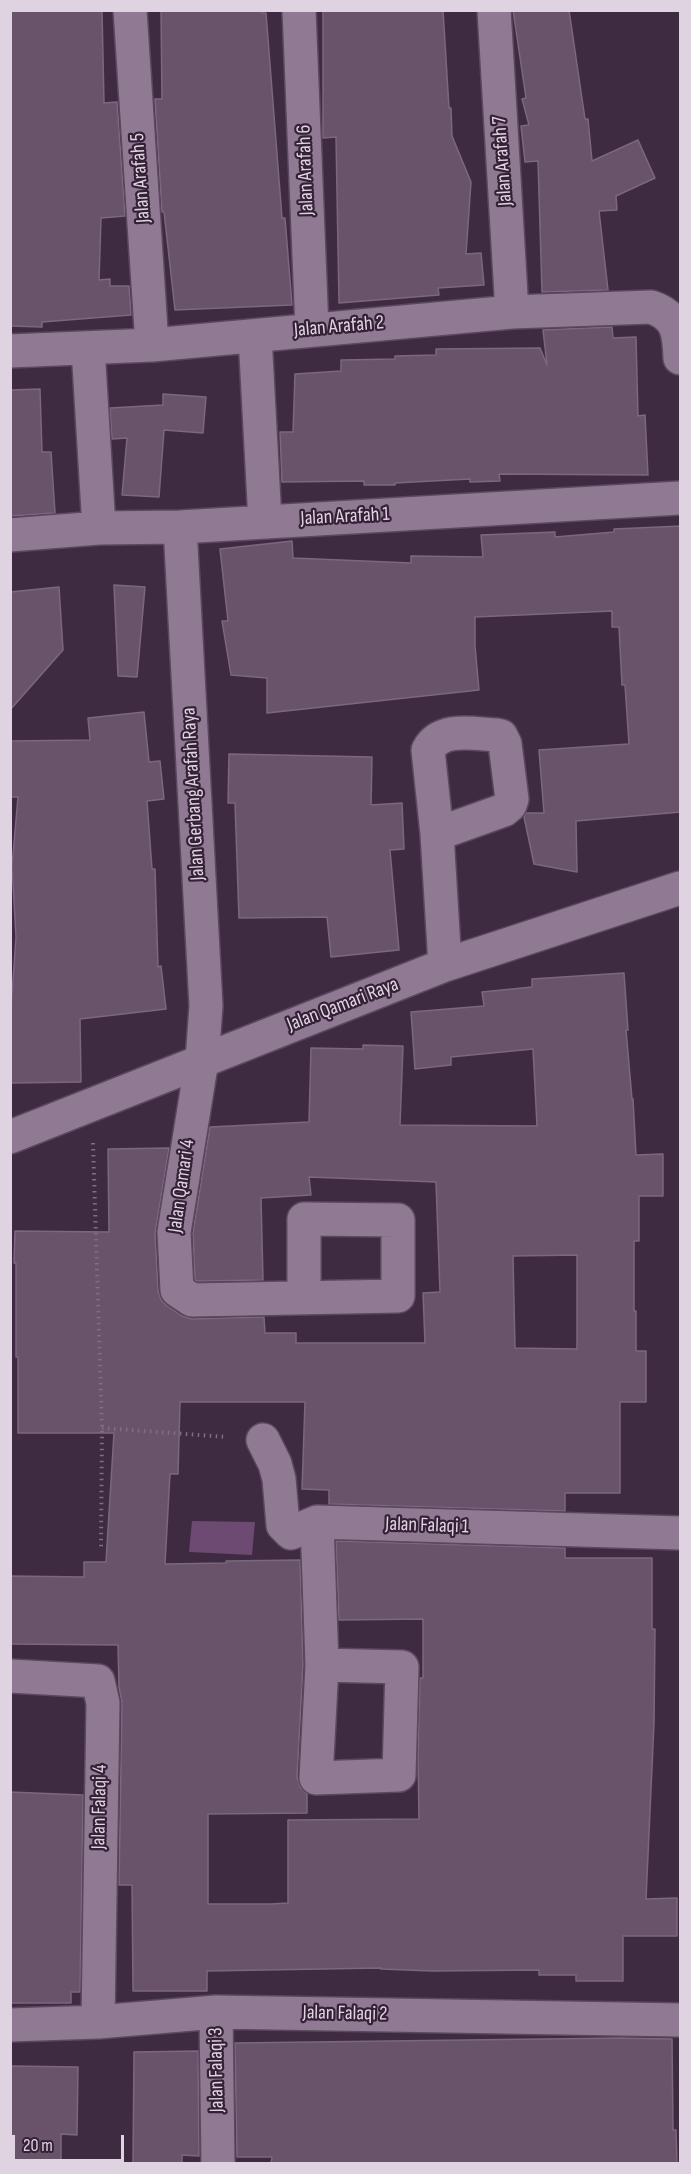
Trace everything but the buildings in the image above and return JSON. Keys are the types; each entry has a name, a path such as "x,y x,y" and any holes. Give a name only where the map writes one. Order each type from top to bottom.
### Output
{"street":[{"name":"Jalan Arafah 5","path":"130,10 152,345"},
{"name":"Jalan Arafah 6","path":"299,10 312,330"},
{"name":"Jalan Arafah 7","path":"494,10 512,312"},
{"name":"Jalan Arafah 2","path":"10,351 152,345 512,312 651,307 666,314 678,331 681,358"},
{"path":"255,336 265,521"},
{"path":"88,348 99,528"},
{"name":"Jalan Arafah 1","path":"10,535 99,528 180,527 681,498"},
{"name":"Jalan Gerbang Arafah Raya","path":"180,527 206,1006 202,1060"},
{"path":"437,834 445,965"},
{"name":"Jalan Qamari Raya","path":"10,1137 92,1107 202,1060 445,965 681,888"},
{"name":"Jalan Qamari 4","path":"202,1060 174,1232 177,1290 192,1300 304,1297"},
{"path":"263,1440 275,1464 279,1479 283,1525 291,1533 317,1522 322,1665"},
{"name":"Jalan Falaqi 1","path":"317,1522 681,1533"},
{"name":"Jalan Falaqi 4","path":"10,1676 98,1681 103,1703 98,2022"},
{"name":"Jalan Falaqi 2","path":"10,2025 98,2022 216,2012 681,2020"},
{"name":"Jalan Falaqi 3","path":"216,2012 219,2163"}],"path":[{"path":"92,1107 102,1428 101,1547"},
{"path":"102,1428 263,1440"}],"shaded area":[{"path":"192,1521 255,1522 252,1555 189,1552"}]}
